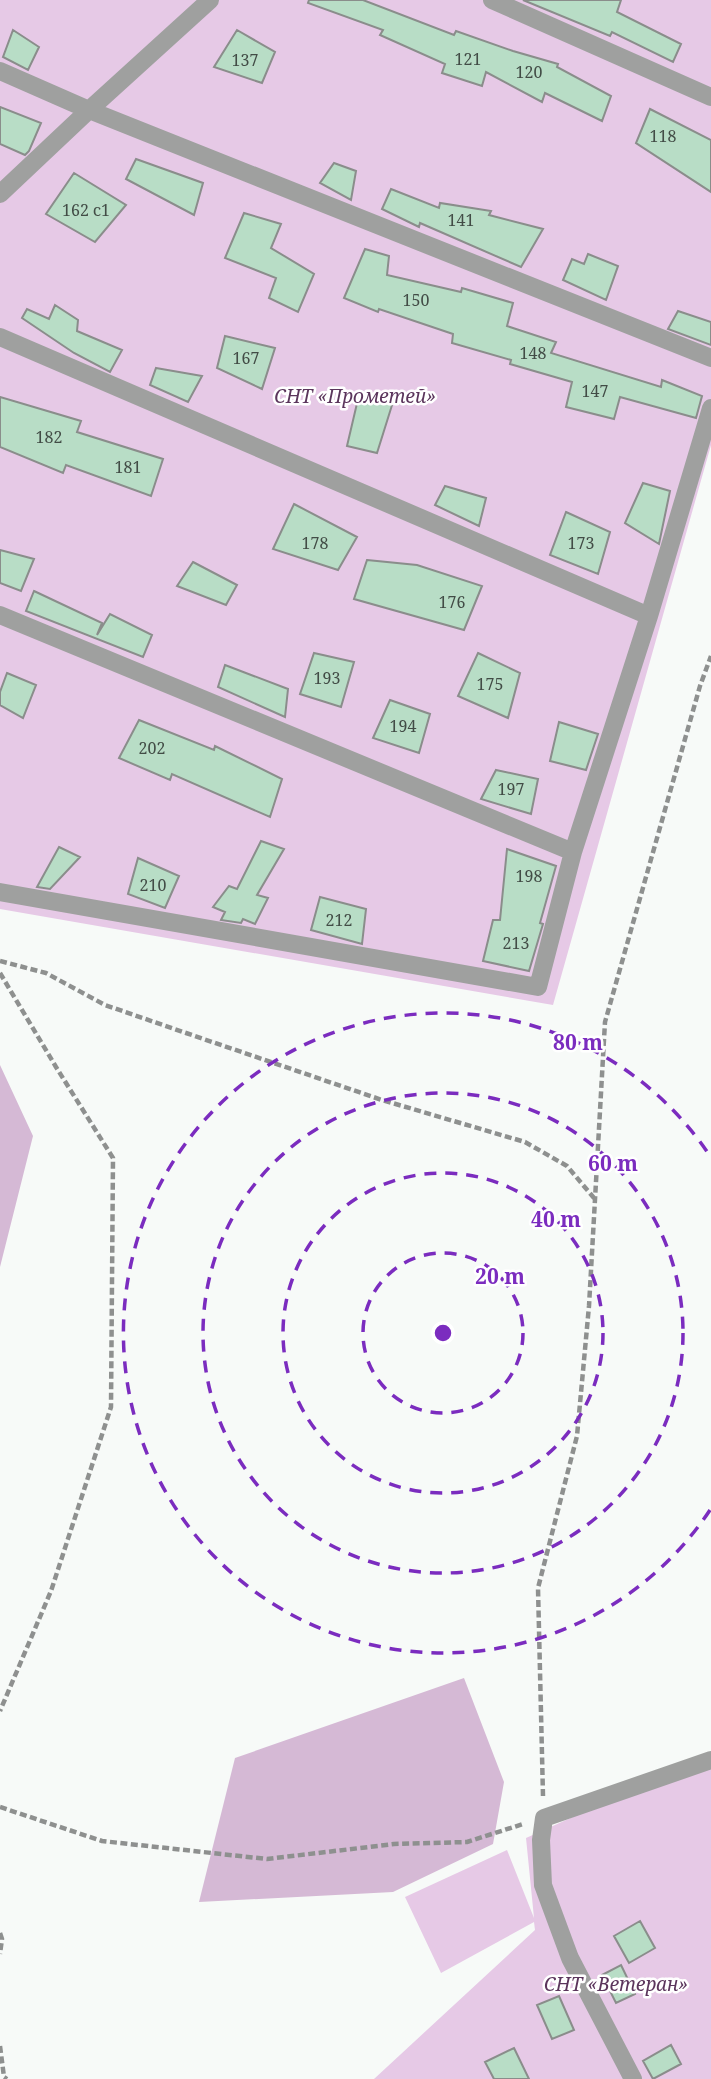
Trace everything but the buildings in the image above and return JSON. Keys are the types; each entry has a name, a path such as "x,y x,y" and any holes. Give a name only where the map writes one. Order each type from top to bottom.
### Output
{"street":[{"path":"0,194 210,0"},
{"path":"492,0 711,97"},
{"path":"0,71 89,110 711,358"},
{"path":"0,337 649,616"},
{"path":"0,892 538,987 573,852 649,616 711,408"},
{"path":"0,615 573,852"},
{"path":"634,2079 570,1958 542,1885 541,1840 544,1818 711,1760"}],"path":[{"path":"0,1807 102,1841 267,1859 394,1844 467,1842 544,1818 538,1588 577,1436 590,1306 605,1022 711,656"},
{"path":"0,961 46,973 105,1005 246,1054 382,1100 525,1142 567,1166 595,1198"},
{"path":"0,973 113,1158 113,1172 111,1407 51,1591 0,1711"},
{"path":"0,1934 0,1954"},
{"path":"0,2046 4,2077 7,2079"}],"green space":[{"name":"СНТ «Прометей»","path":"0,0 711,0 711,445 553,1005 0,909"},
{"name":"СНТ «Ветеран»","path":"711,1755 711,2079 374,2079 535,1930 534,1922 441,1973 405,1897 507,1850 534,1918 526,1838"}],"shaded area":[{"path":"0,1065 33,1136 0,1267"},
{"path":"464,1678 504,1782 493,1844 393,1892 199,1902 235,1758"}]}
